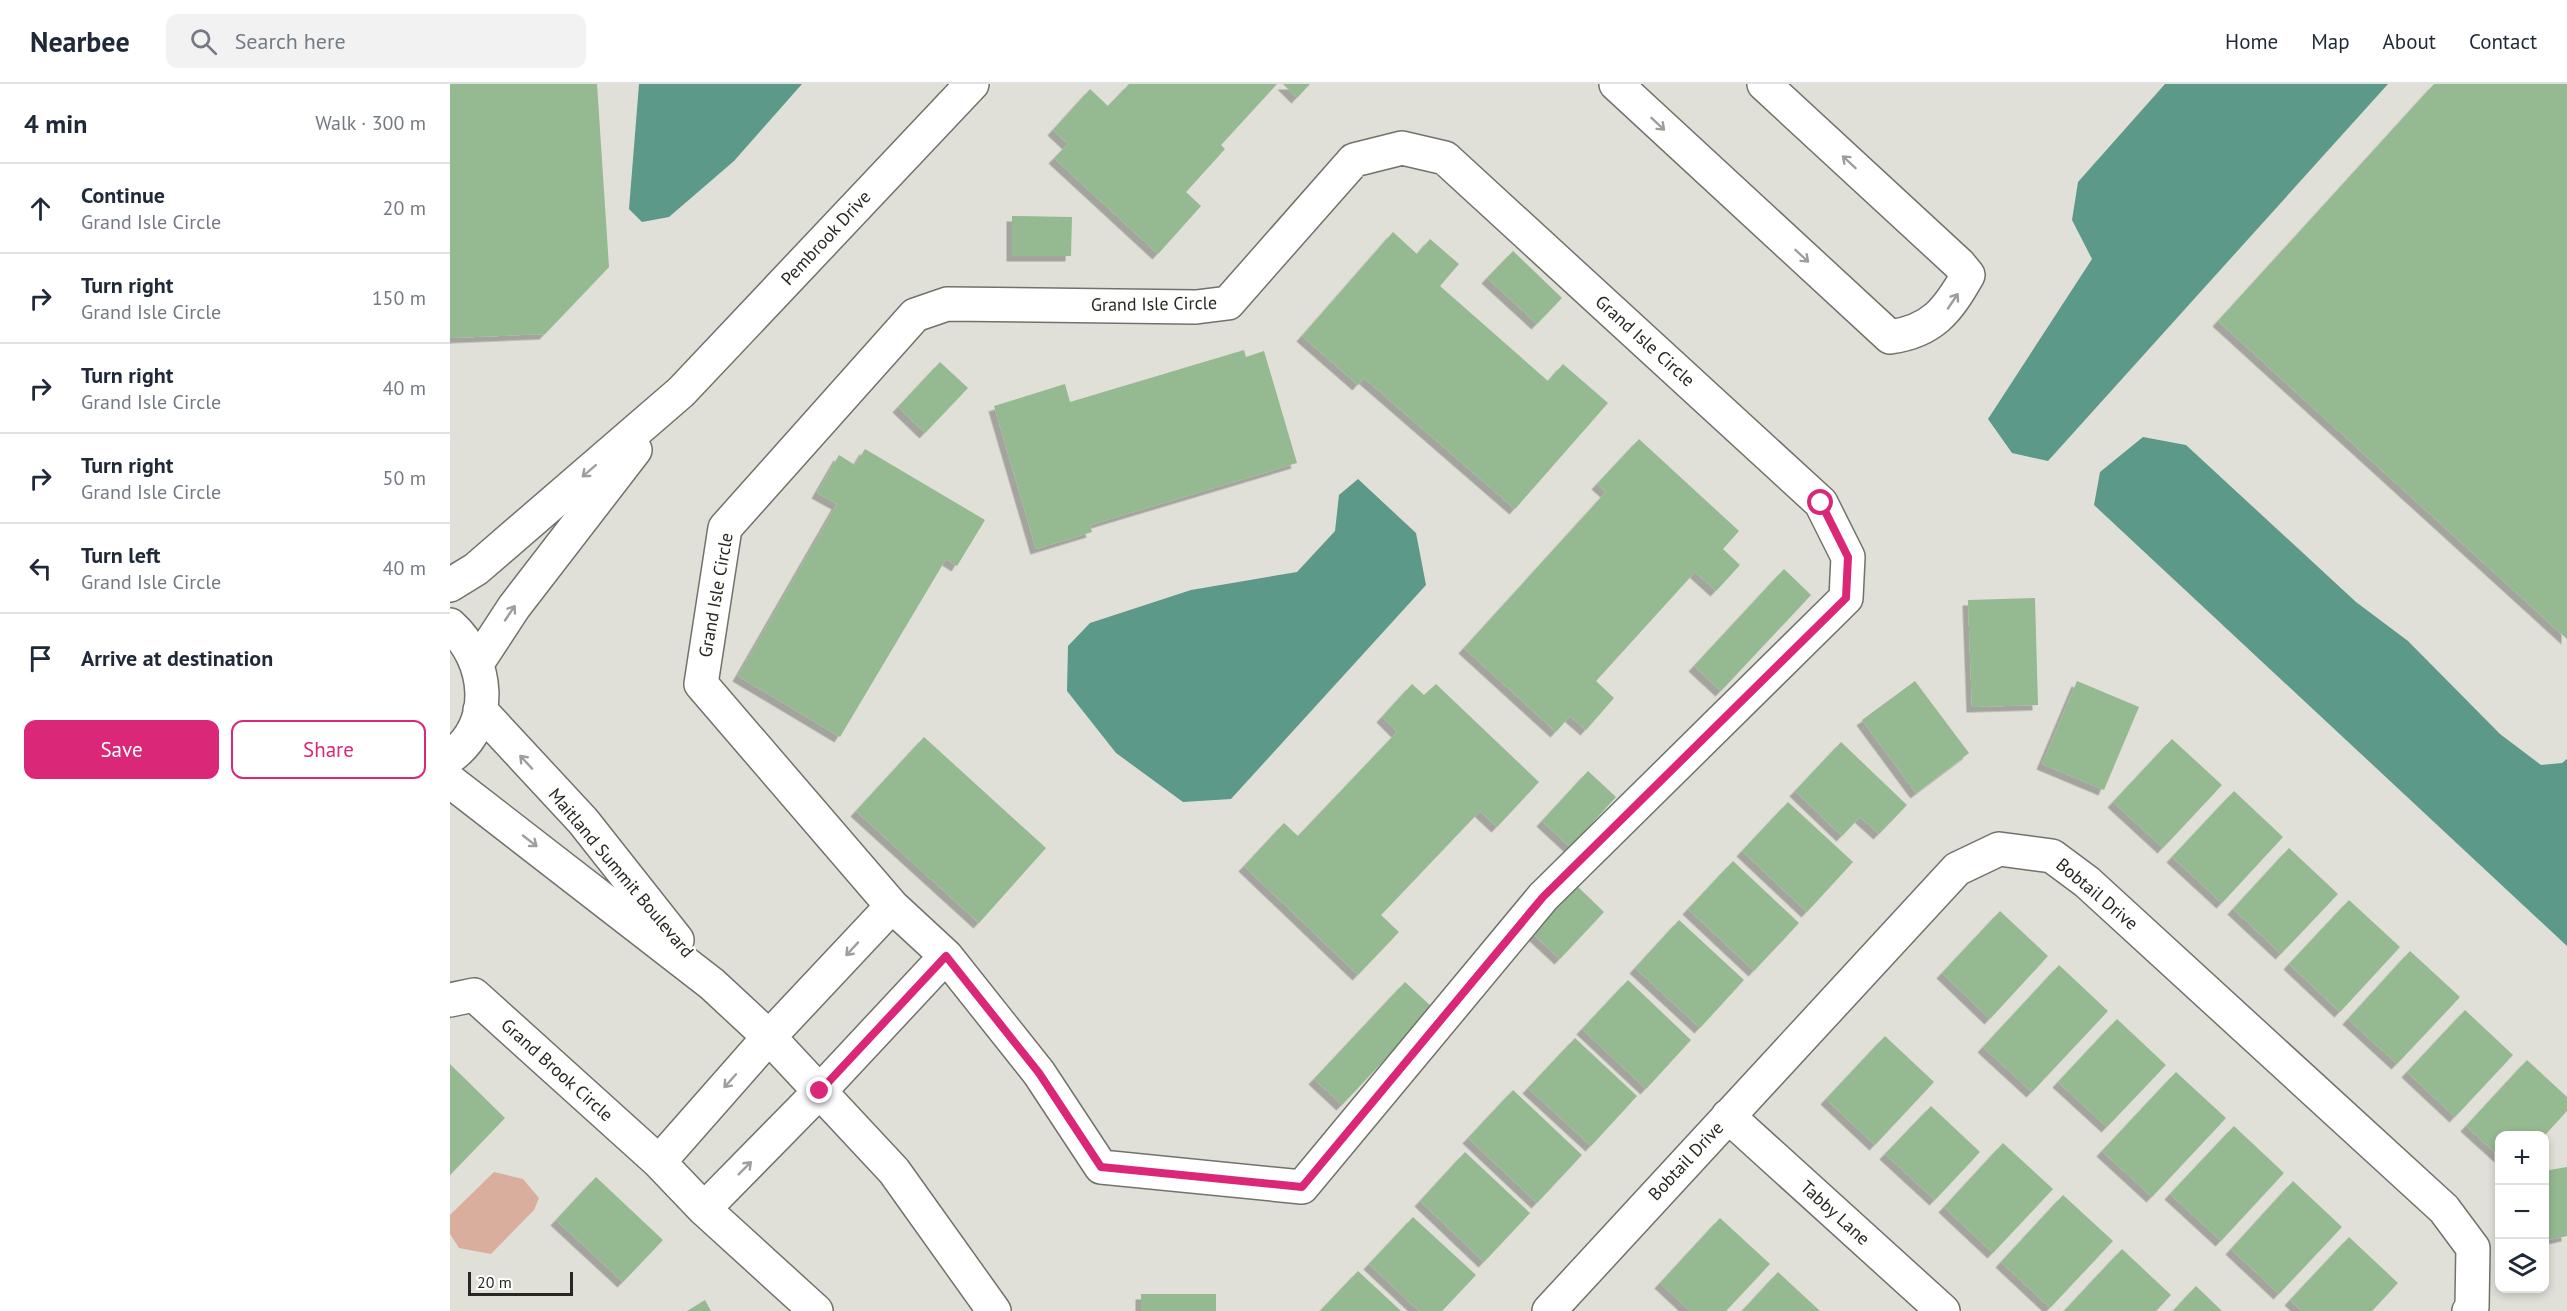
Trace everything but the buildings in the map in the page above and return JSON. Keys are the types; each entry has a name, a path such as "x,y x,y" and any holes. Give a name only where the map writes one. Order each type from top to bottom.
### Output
{"street":[{"name":"Pembrook Drive","path":"478,662 514,607 681,392 972,84"},
{"path":"1616,84 1890,337 1909,335 1926,327 1950,307 1968,275 1781,90"},
{"name":"Grand Isle Circle","path":"1402,148 1445,158 1821,503 1848,557 1846,598 1543,897 1302,1187 1101,1167 1039,1073 946,956 892,906 701,684 725,528 915,315 947,303 1197,307 1228,303 1354,160 1402,148"},
{"name":"Pembrook Drive","path":"450,585 476,569 681,392"},
{"path":"450,625 463,637 478,662 482,680 480,710 475,727 450,757"},
{"name":"Maitland Summit Boulevard","path":"480,710 583,821 712,984"},
{"name":"Maitland Summit Boulevard","path":"450,781 712,984 769,1037 894,1171 994,1311"},
{"name":"Bobtail Drive","path":"1549,1311 1957,868 1999,849 2052,856 2087,882 2444,1209 2473,1248 2472,1307 2469,1311"},
{"path":"658,1162 769,1037 892,906"},
{"path":"704,1209 820,1091 946,956"},
{"name":"Grand Brook Circle","path":"450,1000 474,995 658,1162 704,1209 816,1311"},
{"name":"Tabby Lane","path":"1728,1116 1943,1311"}],"shaded area":[{"path":"639,84 802,84 734,161 669,217 642,222 629,209"},
{"path":"2165,84 2388,84 2048,461 2012,453 1988,419 2092,259 2072,220 2078,182"},
{"path":"2143,437 2186,445 2356,602 2408,641 2500,734 2541,765 2562,763 2567,759 2567,946 2094,505 2100,472"},
{"path":"1358,479 1416,533 1426,585 1231,799 1183,802 1116,753 1067,691 1068,646 1090,623 1191,590 1297,572 1335,531 1339,495"},
{"path":"494,1172 523,1179 539,1198 534,1210 491,1254 459,1248 450,1234 450,1215"}],"route":[{"path":"820,1091 946,956 1039,1073 1101,1167 1302,1187 1543,897 1846,598 1848,557 1821,503"}]}
